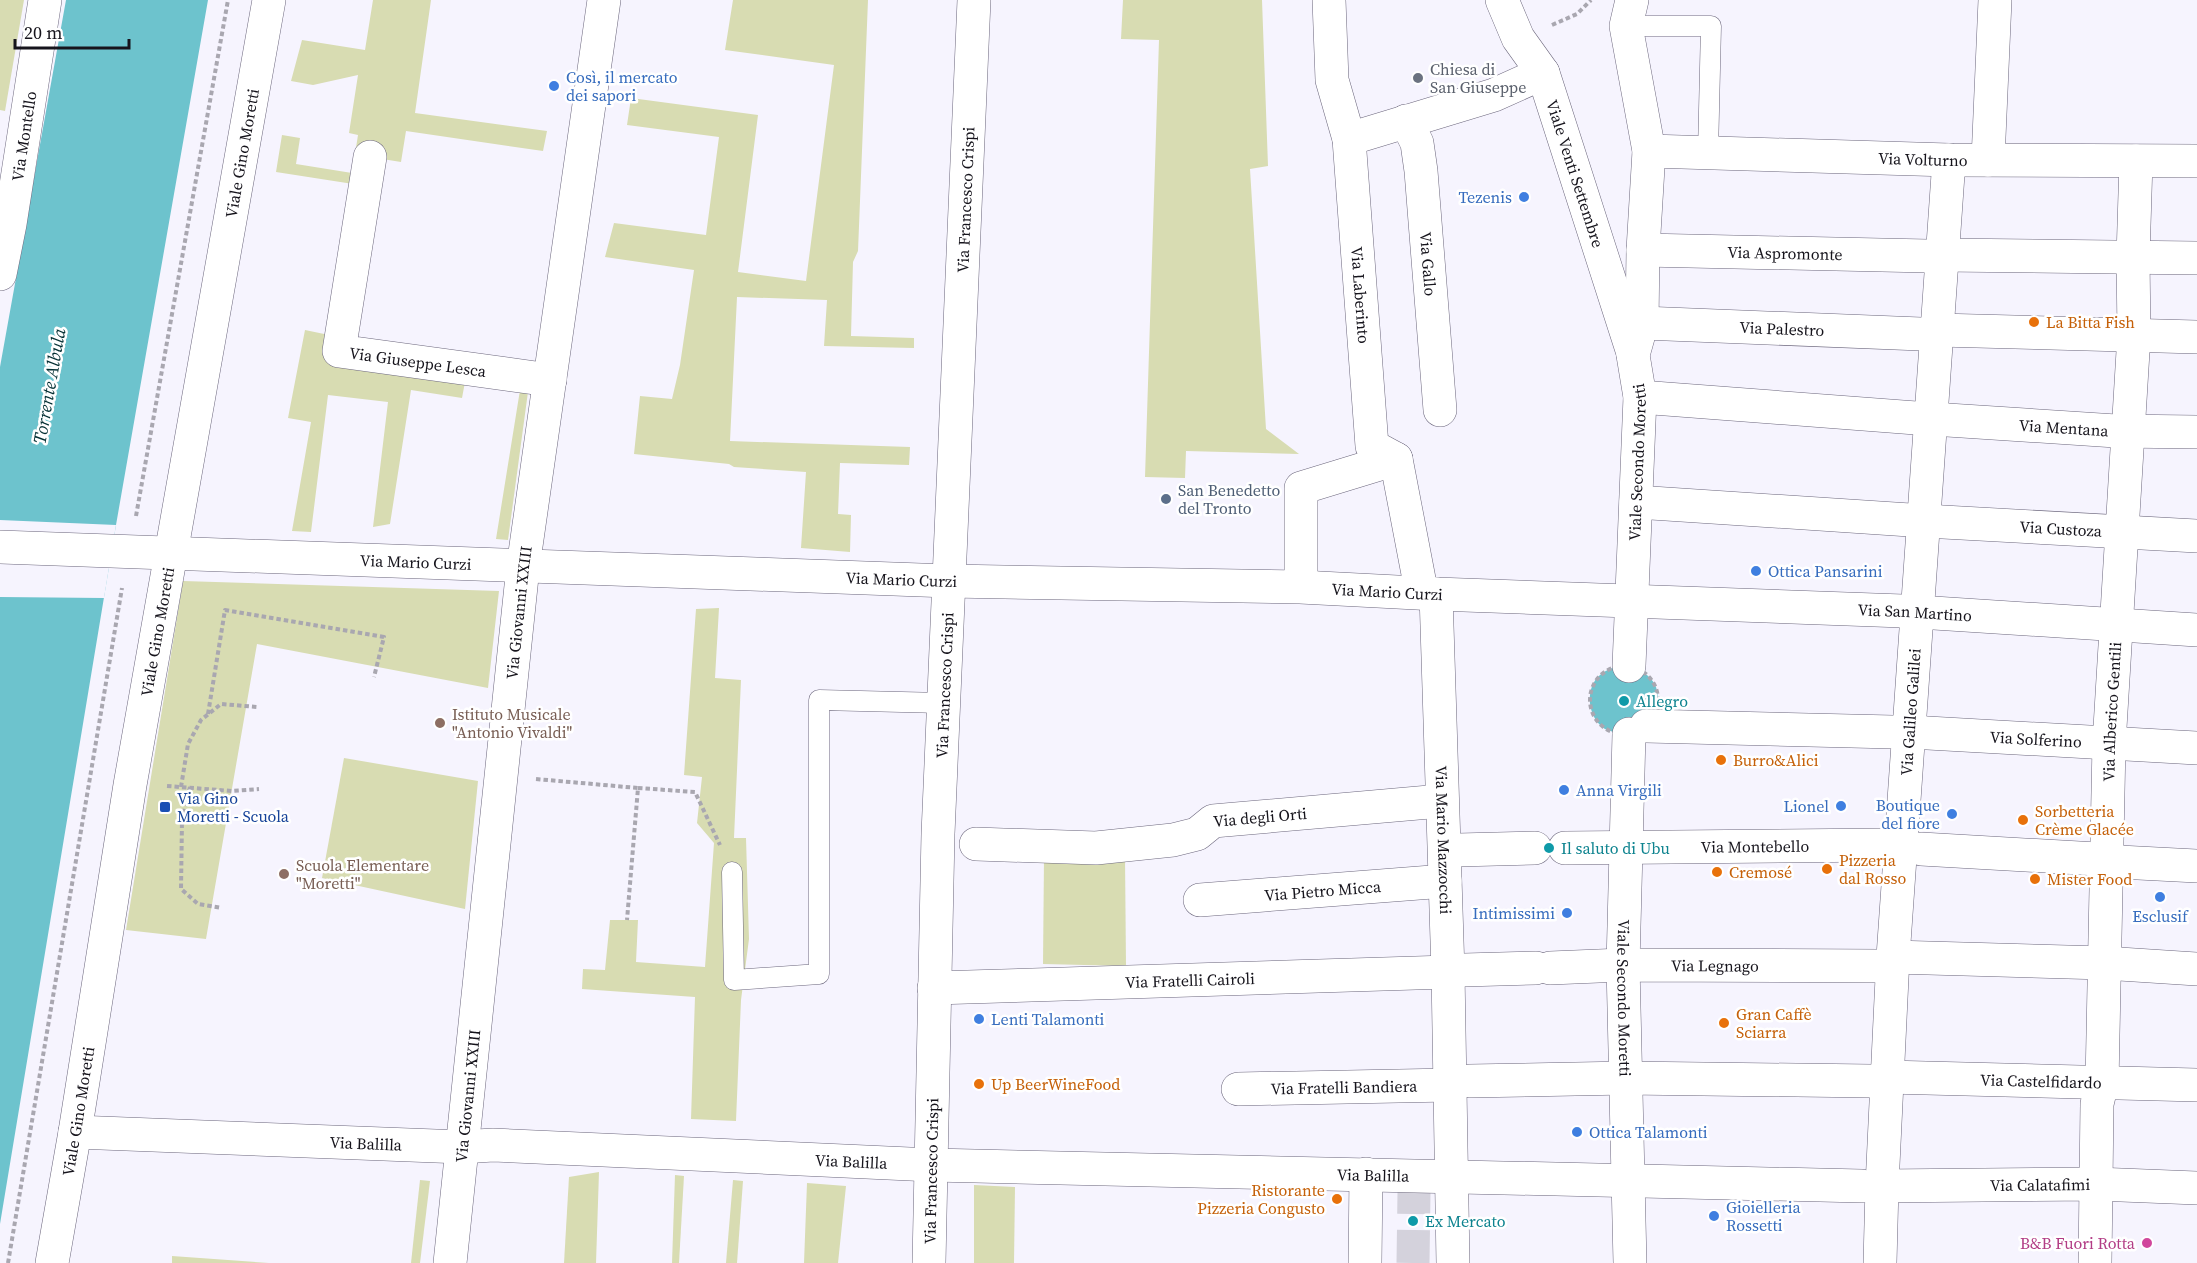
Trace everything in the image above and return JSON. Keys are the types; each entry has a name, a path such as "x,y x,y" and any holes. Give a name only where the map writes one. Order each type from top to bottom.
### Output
{"street":[{"name":"Via Montello","path":"0,274 5,223 45,0"},
{"name":"Viale Gino Moretti","path":"52,1263 130,785 269,0"},
{"name":"Via Giovanni XXIII","path":"450,1263 523,567 604,0"},
{"name":"Via Francesco Crispi","path":"929,1263 934,988 943,703 974,0"},
{"name":"Via Laberinto","path":"1329,0 1332,80 1349,139 1372,446 1396,459"},
{"name":"Viale Venti Settembre","path":"1502,0 1518,38 1544,73 1633,355"},
{"path":"1988,160 1995,0"},
{"name":"Viale Secondo Moretti","path":"1629,13 1649,151 1643,250 1642,323 1633,355 1640,397 1629,666"},
{"path":"1349,139 1494,95 1544,73"},
{"name":"Via Gallo","path":"1406,121 1417,142 1421,171 1440,410"},
{"name":"Via Volturno","path":"1649,151 1949,160 2197,161"},
{"name":"Via Giuseppe Lesca","path":"370,157 339,351 550,380"},
{"name":"Via Galileo Galilei","path":"1880,1263 1872,1186 1886,962 1902,732 1918,612 1917,520 1929,332 1936,256 1949,160"},
{"name":"Via Alberico Gentili","path":"2096,1263 2097,1104 2102,1083 2109,744 2130,431 2134,335 2133,258 2136,161"},
{"name":"Via Aspromonte","path":"1643,250 2197,258"},
{"name":"Via Palestro","path":"1642,323 2197,337"},
{"name":"Via Mentana","path":"1640,397 2130,431 2197,432"},
{"path":"1301,575 1301,488 1396,459 1428,586"},
{"name":"Via Custoza","path":"1636,502 2197,537"},
{"name":"Via Mario Curzi","path":"0,547 949,581 1300,587 1428,586 1632,600"},
{"name":"Via Mario Mazzocchi","path":"1428,586 1445,881 1456,971 1460,1083 1452,1176"},
{"name":"Via San Martino","path":"1632,600 1918,612 2197,630"},
{"name":"Viale Secondo Moretti","path":"1630,1263 1623,965 1625,846 1638,730"},
{"name":"Via Solferino","path":"1638,730 1902,732 2197,748"},
{"name":"Via degli Orti","path":"976,844 1096,848 1173,840 1197,834 1213,821 1441,801"},
{"name":"Via Montebello","path":"1458,850 1625,846 1885,845"},
{"path":"1921,849 2197,866"},
{"name":"Via Pietro Micca","path":"1200,900 1445,881"},
{"name":"Via Legnago","path":"1456,971 1623,965 1886,962 2104,963 2197,969"},
{"name":"Via Fratelli Cairoli","path":"934,988 1456,971"},
{"name":"Via Castelfidardo","path":"1627,1078 1879,1079 2197,1085"},
{"name":"Via Fratelli Bandiera","path":"1238,1089 1627,1078"},
{"name":"Via Balilla","path":"75,1132 462,1147 493,1145 932,1165 1629,1179"},
{"path":"1365,1263 1366,1174"},
{"path":"1452,1176 1453,1263"},
{"name":"Via Calatafimi","path":"1629,1179 1872,1186 2096,1184 2197,1188"}],"lane":[{"path":"1629,13 1711,26 1708,153"},
{"path":"732,872 734,980 819,974 819,700 943,703"}],"path":[{"path":"8,1263 127,552 228,0"},
{"path":"1518,38 1577,14 1591,0"},
{"path":"208,714 225,610 384,637 374,677"},
{"path":"181,787 188,744 201,720 220,704 258,707"},
{"path":"534,779 695,792 732,872"},
{"path":"160,785 232,791 259,789"},
{"path":"190,788 182,820 181,889 198,904 222,908"},
{"path":"627,920 638,788"}],"green space":[{"path":"0,0 24,0 5,111 0,110"},
{"path":"373,0 431,0 415,113 547,131 543,151 406,131 401,162 370,157 366,186 276,172 282,135 300,138 296,164 352,173 358,135 349,133 358,75 313,85 291,81 302,40 365,50"},
{"path":"733,0 868,0 858,251 853,262 851,336 914,338 914,348 824,346 827,300 737,297 730,441 910,447 909,465 840,463 838,514 851,515 850,552 801,548 806,472 734,467 729,464 634,454 640,396 672,399 680,365 694,270 605,257 614,223 706,235 719,137 627,125 631,98 758,115 738,272 806,281 834,65 725,50"},
{"path":"1123,0 1262,0 1268,166 1250,169 1266,429 1299,454 1186,451 1185,478 1145,477 1159,40 1121,39"},
{"path":"305,330 530,377 508,540 496,539 520,390 465,382 462,398 411,390 390,524 373,527 388,402 328,395 311,532 292,531 311,422 288,418"},
{"path":"183,581 499,591 488,688 257,644 206,939 126,930"},
{"path":"719,608 715,678 741,680 734,838 746,838 749,939 741,1000 736,1121 691,1119 695,997 582,989 583,969 605,970 610,920 638,920 636,962 705,967 714,843 697,823 702,777 684,775 696,609"},
{"path":"344,758 478,781 465,909 322,878"},
{"path":"1125,857 1126,966 1043,964 1044,858"},
{"path":"599,1172 596,1263 564,1263 569,1177"},
{"path":"675,1175 684,1176 679,1263 672,1263"},
{"path":"420,1180 430,1181 420,1263 411,1263"},
{"path":"733,1180 743,1181 737,1263 726,1263"},
{"path":"807,1183 846,1186 838,1263 804,1263"},
{"path":"974,1185 1015,1187 1014,1263 974,1263"},
{"path":"172,1256 269,1263 172,1263"}],"water":[{"name":"Torrente Albula","path":"66,0 208,0 116,525 0,1224 0,367"},
{"path":"1621,665 1648,676 1653,681 1658,696 1654,716 1619,734 1605,729 1595,719 1590,699 1596,679 1607,670"}],"pier":[{"path":"0,520 116,525 104,598 0,597"}],"tunnel":[{"path":"1413,1263 1414,1192"}],"place":[{"name":"Chiesa di San Giuseppe","path":"1418,78"},
{"name":"Così, il mercato dei sapori","path":"554,86"},
{"name":"Tezenis","path":"1524,197"},
{"name":"La Bitta Fish","path":"2034,322"},
{"name":"San Benedetto del Tronto","path":"1166,499"},
{"name":"Ottica Pansarini","path":"1756,571"},
{"name":"Allegro","path":"1624,701"},
{"name":"Istituto Musicale \"Antonio Vivaldi\"","path":"440,723"},
{"name":"Burro&Alici","path":"1721,760"},
{"name":"Anna Virgili","path":"1564,790"},
{"name":"Lionel","path":"1841,806"},
{"name":"Via Gino Moretti - Scuola","path":"165,807"},
{"name":"Boutique del fiore","path":"1952,814"},
{"name":"Sorbetteria Crème Glacée","path":"2023,820"},
{"name":"Il saluto di Ubu","path":"1549,848"},
{"name":"Pizzeria dal Rosso","path":"1827,869"},
{"name":"Cremosé","path":"1717,872"},
{"name":"Scuola Elementare \"Moretti\"","path":"284,874"},
{"name":"Mister Food","path":"2035,879"},
{"name":"Esclusif","path":"2160,897"},
{"name":"Intimissimi","path":"1567,913"},
{"name":"Lenti Talamonti","path":"979,1019"},
{"name":"Gran Caffè Sciarra","path":"1724,1023"},
{"name":"Up BeerWineFood","path":"979,1084"},
{"name":"Ottica Talamonti","path":"1577,1132"},
{"name":"Ristorante Pizzeria Congusto","path":"1337,1199"},
{"name":"Gioielleria Rossetti","path":"1714,1216"},
{"name":"Ex Mercato","path":"1413,1221"},
{"name":"B&B Fuori Rotta","path":"2147,1243"}]}
